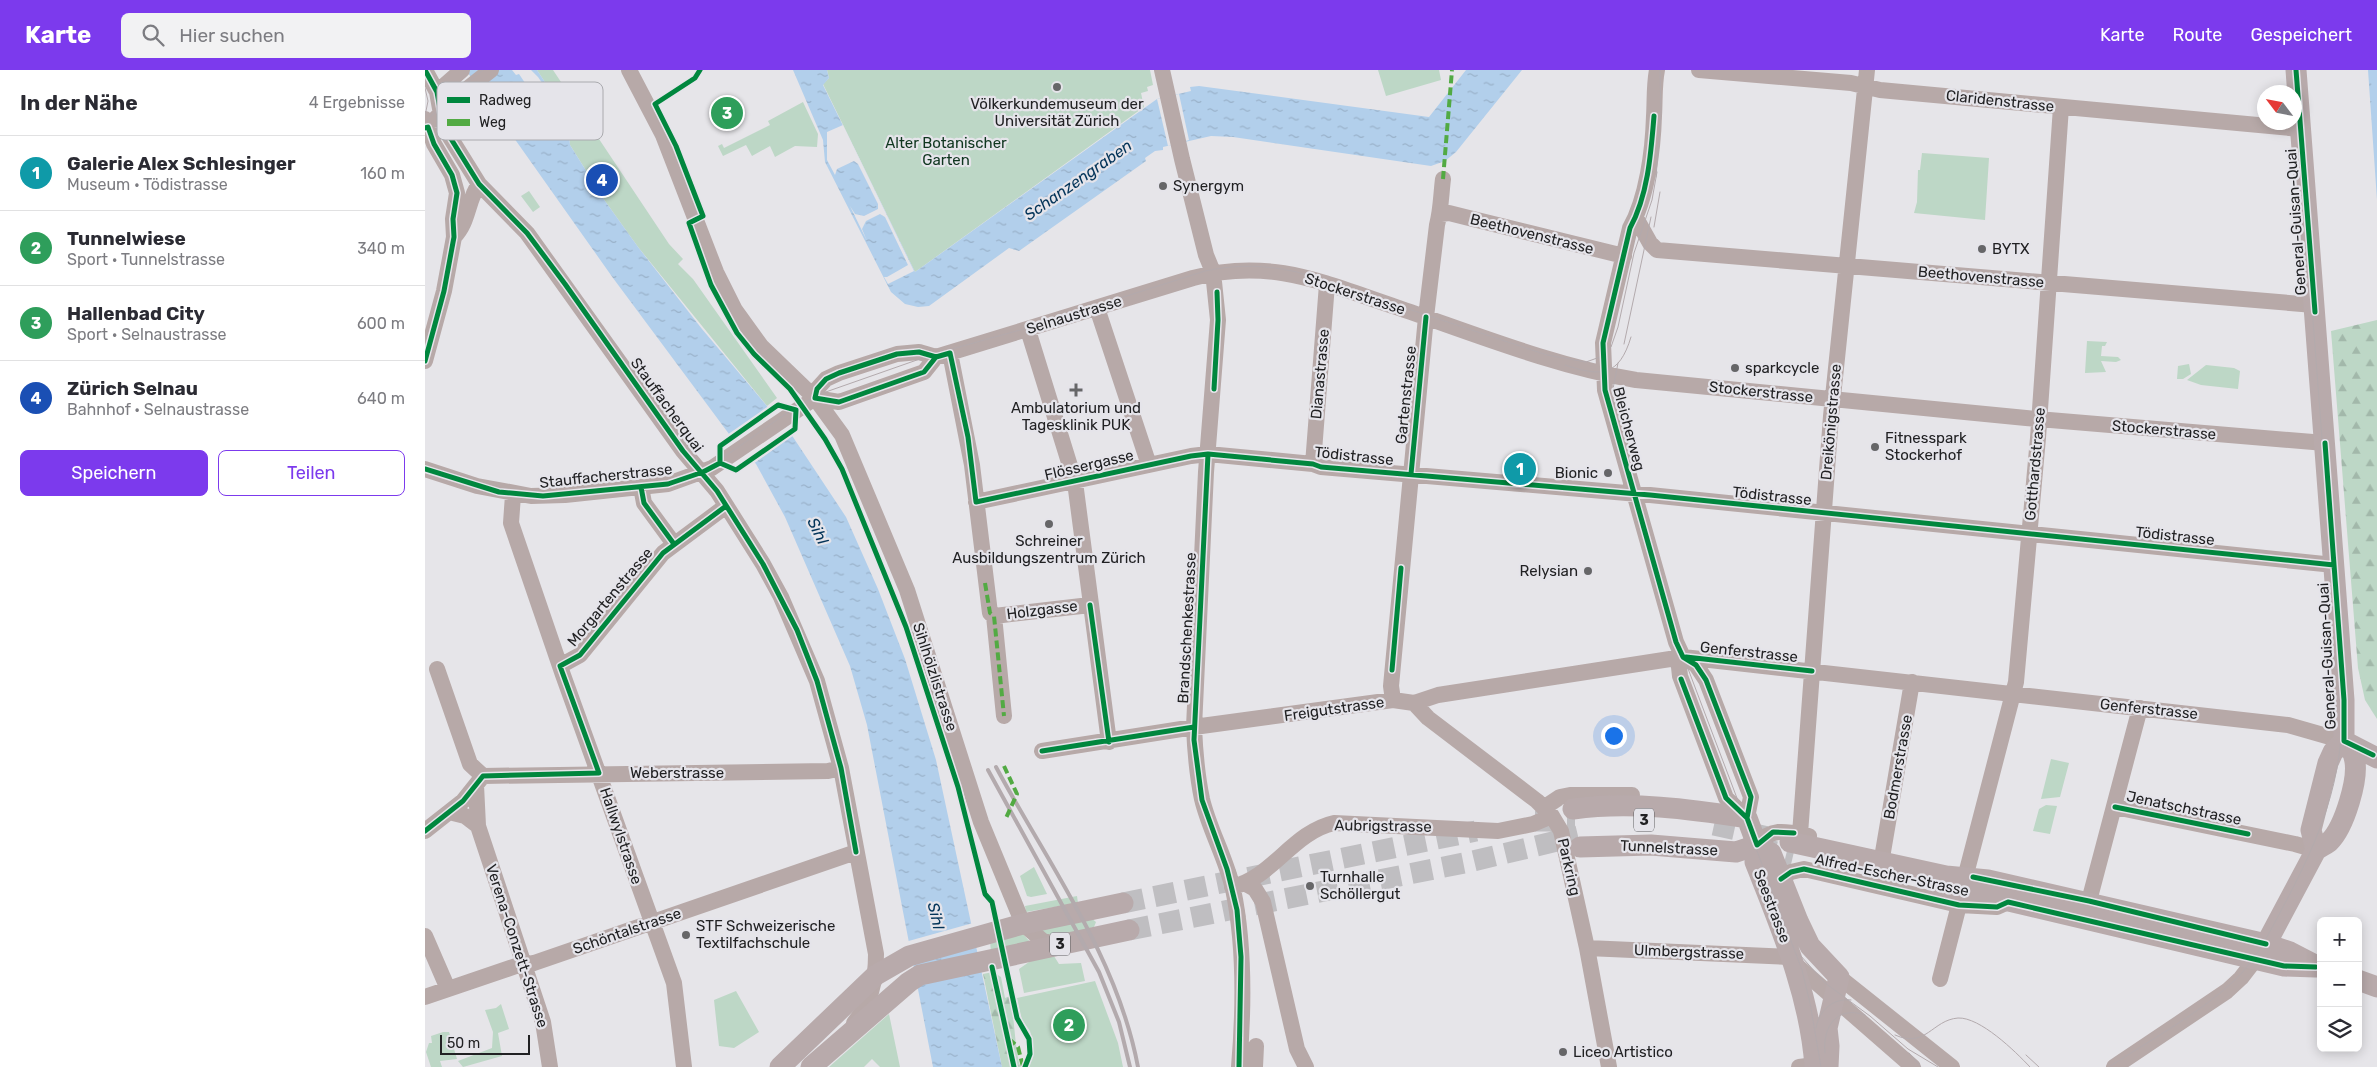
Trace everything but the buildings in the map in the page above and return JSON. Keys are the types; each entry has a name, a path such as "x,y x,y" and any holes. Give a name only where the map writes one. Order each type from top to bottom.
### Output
{"main road":[{"name":"General-Guisan-Quai","path":"2296,70 2297,85"},
{"name":"General-Guisan-Quai","path":"2301,130 2344,700 2343,741 2377,758"},
{"path":"2261,952 2315,850 2329,842 2337,831 2353,792 2356,773 2354,755 2343,741 2333,752 2328,763 2311,830 2315,850"},
{"path":"1577,828 1608,806 1685,809 1747,818"},
{"name":"Bleicherweg","path":"1747,818 1757,845"},
{"name":"Tunnelstrasse","path":"1577,828 1626,819 1715,832"},
{"name":"Tunnelstrasse","path":"1577,828 1651,845 1736,852 1757,845"},
{"name":"Alfred-Escher-Strasse","path":"1794,844 1946,876 1970,876 2089,901 2261,952"},
{"name":"Alfred-Escher-Strasse","path":"1794,844 2008,902 2261,952 2290,952 2317,966"},
{"name":"Seestrasse","path":"1793,960 1755,862 1757,845 1771,853 1810,946 1839,977"},
{"name":"3","path":"780,1067 876,975 908,957 1023,924 1123,903"},
{"name":"3","path":"811,1067 909,982 929,972 1129,930"},
{"path":"1793,960 1811,1037 1815,1067"},
{"path":"1815,1067 1829,1046 1827,1028 1839,977"},
{"path":"2362,981 2377,987"}],"street":[{"name":"Stauffacherquai","path":"425,70 437,92"},
{"path":"448,82 462,70"},
{"path":"476,82 491,70"},
{"path":"629,70 670,152 716,272 735,310 761,346 815,398"},
{"name":"Brandschenkestrasse","path":"1162,70 1206,256 1213,272 1218,320 1208,454 1194,727 1196,763 1202,800 1239,886 1241,957 1239,1067"},
{"name":"Bleicherweg","path":"1657,70 1654,82 1652,145 1636,218 1631,228 1603,343 1603,374 1605,390 1676,642 1683,657 1696,665 1706,680 1751,797 1747,818"},
{"name":"Claridenstrasse","path":"1699,70 1866,78 2061,107 2257,125"},
{"name":"Dreikönigstrasse","path":"1794,844 1812,671 1833,399 1866,78"},
{"path":"425,361 443,292 454,237 453,219 457,193 455,184 426,125 437,92"},
{"name":"Gotthardstrasse","path":"1970,876 2014,694 2039,419 2061,107"},
{"path":"426,125 437,117"},
{"name":"Stauffacherquai","path":"452,140 479,184 527,233 683,451 703,472 763,564 797,630 817,681 841,768 877,954 876,975 870,998 861,1014 839,1043"},
{"name":"Gartenstrasse","path":"1393,700 1392,670 1401,568 1426,317 1437,225 1441,214 1439,206 1443,179"},
{"path":"454,237 463,225 471,197 479,184"},
{"name":"Beethovenstrasse","path":"1441,214 1468,218 1624,256"},
{"name":"Beethovenstrasse","path":"1636,218 1649,243 1657,250 1847,264 2048,283 2314,304"},
{"name":"Stockerstrasse","path":"1213,272 1265,269 1297,275 1516,348 1603,374 1636,380 2039,419 2325,443"},
{"name":"Selnaustrasse","path":"943,355 924,372 839,402 815,398 817,389 826,379 897,354 919,352 943,355 1213,272"},
{"name":"Dianastrasse","path":"1313,464 1327,284"},
{"path":"1097,308 1149,465"},
{"path":"1027,330 1075,482 1109,742"},
{"path":"943,355 972,465 990,613 994,616 1004,716"},
{"name":"Stauffacherstrasse","path":"425,469 477,486 513,494 565,495 679,482 703,472 728,458 815,398"},
{"name":"Sihlhölzlistrasse","path":"815,398 842,435 901,574 932,662 981,822 1023,924 1043,941 1058,944"},
{"name":"Tödistrasse","path":"1208,454 1313,464 1321,467 1634,494 2334,565"},
{"name":"Flössergasse","path":"976,502 1208,454"},
{"path":"641,487 644,503 674,544"},
{"name":"Hallwylstrasse","path":"513,494 511,523 560,666 674,983 684,1067"},
{"name":"Morgartenstrasse","path":"560,666 580,655 663,553 726,506"},
{"name":"Holzgasse","path":"994,616 1090,605"},
{"name":"Bleicherweg","path":"1683,657 1679,667 1680,676 1726,798 1747,818"},
{"name":"Freigutstrasse","path":"1042,751 1109,742 1194,727 1393,700 1414,703 1439,695 1683,657"},
{"name":"Genferstrasse","path":"1683,657 2287,725 2343,741"},
{"path":"425,831 463,801 480,781 470,764 437,669"},
{"name":"Bodmerstrasse","path":"1883,852 1912,682"},
{"name":"Parkring","path":"1414,703 1428,718 1549,812 1561,831 1587,948 1609,1067"},
{"path":"2089,901 2140,708"},
{"name":"Weberstrasse","path":"480,781 599,773 828,771 841,768"},
{"name":"Verena-Conzett-Strasse","path":"480,781 478,826 543,1022 550,1067"},
{"name":"Aubrigstrasse","path":"1239,886 1310,832 1326,825 1335,823 1498,831 1533,824 1549,812 1560,797 1570,795 1632,795"},
{"name":"Jenatschstrasse","path":"2115,807 2248,834 2315,850"},
{"path":"449,812 465,816 478,826"},
{"name":"Alfred-Escher-Strasse","path":"1757,845 1763,838 1773,832 1785,831 1794,844 1883,852 1945,865 1970,876"},
{"name":"Schöntalstrasse","path":"425,997 523,965 535,963 856,852"},
{"name":"Alfred-Escher-Strasse","path":"1781,879 1791,872 1804,869 1959,905 1997,906 2008,902"},
{"path":"1239,886 1255,889 1263,902 1297,1049 1306,1067"},
{"path":"1940,979 1959,905"},
{"path":"425,936 448,990"},
{"name":"Ulmbergstrasse","path":"1587,948 1793,960"},
{"path":"2114,1067 2227,991 2261,952"},
{"name":"Seestrasse","path":"1793,960 1913,1067"},
{"name":"Seestrasse","path":"1839,977 1952,1067"},
{"path":"1829,1046 1831,1029 1836,1020 1847,1014 1853,1014"},
{"path":"1255,1067 1256,1046"}],"green space":[{"path":"537,70 553,70 561,82 545,82"},
{"name":"Alter Botanischer Garten","path":"827,70 1150,70 1153,85 1147,87 1148,91 1141,93 1144,107 915,272 823,84 829,78"},
{"path":"1378,70 1439,70 1441,80 1386,96"},
{"path":"803,102 818,134 817,147 795,146 775,157 770,146 752,156 746,145 723,156 718,146 722,144 724,148 770,125 768,121"},
{"path":"569,140 600,140 669,244 683,259 678,264 693,279 777,398 767,406 638,247 605,201 570,145"},
{"path":"1922,153 1989,158 1985,220 1914,213 1917,202 1918,170 1920,170"},
{"path":"529,191 540,207 533,212 521,196"},
{"path":"2377,320 2377,719 2365,700 2358,668 2331,331"},
{"path":"2087,341 2107,342 2105,346 2102,346 2101,356 2118,357 2121,360 2116,362 2101,361 2106,372 2085,373"},
{"path":"2189,364 2191,374 2183,379 2177,379 2178,366"},
{"path":"2206,365 2234,368 2240,371 2238,389 2201,385 2187,380"},
{"path":"2051,759 2069,763 2060,797 2041,799"},
{"path":"2046,805 2057,806 2050,834 2033,831 2039,809"},
{"path":"1034,867 1047,894 1031,897 1027,896 1020,876"},
{"path":"1077,896 1078,903 1026,912 1025,906"},
{"path":"1091,918 1096,922 1094,927 1060,936 1042,934 1039,929"},
{"path":"1022,933 1031,943 991,952 990,941"},
{"path":"1052,953 1059,964 1081,963 1085,981 1024,993 1019,969 1029,962"},
{"path":"993,972 1001,977 1005,998 1010,996 1020,1067 1002,1067 983,974"},
{"path":"1095,981 1118,1043 1123,1067 1029,1067 1033,1055 1033,1044 1030,1031 1022,1020 1017,998"},
{"path":"736,991 759,1032 734,1048 719,1046 714,1000"},
{"path":"501,1004 509,1029 498,1033 502,1056 463,1067 458,1061 492,1048 493,1032 485,1010 496,1008"},
{"path":"889,1014 900,1067 880,1067 872,1059 864,1067 829,1067"},
{"path":"449,1032 457,1059 440,1061 442,1067 431,1067 426,1052 429,1043 432,1043 431,1036"}],"water":[{"path":"466,70 537,70 545,82 474,82"},
{"name":"Schanzengraben","path":"793,70 827,70 829,78 823,85 915,272 1157,99 1191,91 1190,87 1199,86 1429,117 1466,70 1522,70 1456,152 1445,161 1431,166 1233,137 1211,136 1163,147 1163,150 1155,151 1145,158 1146,161 1019,251 1009,248 929,306 918,307 905,304 891,292 825,162 823,140"},
{"path":"2368,70 2377,70 2377,200"},
{"name":"Sihl","path":"515,140 569,140 570,145 605,201 638,247 702,329 793,437 846,517 878,589 905,659 936,760 1002,1067 933,1067 867,725 850,666 785,517 756,464 729,434 613,278"}],"pier":[{"path":"512,70 531,70 541,82 524,82 519,74 516,75"},
{"path":"1179,94 1189,140 1168,146 1157,99"},
{"path":"843,125 914,271 888,284 884,277 908,265 885,217 880,214 866,221 862,229 867,241 850,206 855,214 864,216 878,209 878,204 858,164 854,161 837,169 835,175 827,160 827,132"},
{"path":"770,405 794,435 753,464 727,435"},
{"path":"973,923 979,946 908,957 905,942"}],"tunnel":[{"path":"1535,821 1575,821"},
{"path":"1714,825 1768,837"},
{"path":"1123,903 1476,831"},
{"path":"1129,930 1469,862 1578,836"},
{"path":"1755,847 1793,856"}],"tram line":[{"path":"468,82 483,70"},
{"path":"1656,177 1661,114 1660,70"},
{"path":"2109,1067 2206,1004 2235,980 2249,964 2273,927 2308,857 2327,809 2339,758 2342,731 2342,702 2294,70"},
{"path":"425,88 428,101 425,116"},
{"path":"425,122 437,111"},
{"path":"425,467 491,487 538,494 641,485 679,478 714,464 794,408 820,394 934,354 1020,330 1205,271 1240,266 1274,268 1297,272 1547,355 1586,362 1600,357 1611,347 1618,327 1634,253 1652,200 1657,172"},
{"path":"1654,227 1660,192"},
{"path":"1624,344 1651,217"},
{"path":"1565,365 1589,371 1599,372 1607,370 1614,367 1621,360 1631,337"},
{"path":"1618,363 1612,394 1614,411 1687,666 1802,970 1810,1003 1821,1067"},
{"path":"1800,955 1825,983 1870,1016 1908,1049 1938,1067"},
{"path":"1816,1028 1820,1016 1828,1006 1838,1001 1851,1000"},
{"path":"1825,1053 1826,1035 1833,1021 1847,1013 1865,1015"},
{"path":"1895,1035 1914,1039 1949,1020 1967,1019 1997,1036 2030,1067"},
{"path":"1909,1053 1921,1067"},
{"path":"2026,1055 2039,1067"}],"railway":[{"path":"996,767 1079,912 1098,949 1128,1026 1138,1067"},
{"path":"988,770 1099,972 1119,1022 1130,1067"}],"marked path":[{"path":"1443,179 1452,70"},
{"path":"985,583 990,613 994,616 1004,716"},
{"path":"1004,766 1017,794 1006,818"},
{"path":"1009,1039 1018,1047 1023,1067"}],"cycle path":[{"path":"425,70 437,92"},
{"path":"700,70 695,78 655,104 676,146 703,216 689,223 711,285 737,333 754,354 790,389 825,439 842,469 906,627 958,787 985,894 992,902 1017,1018 1029,1039 1030,1054 1025,1067"},
{"path":"2296,70 2315,312"},
{"path":"1654,116 1645,188 1630,228 1603,343 1605,390 1676,642 1683,657 1696,665 1706,680 1751,797 1747,818"},
{"path":"425,128 428,127 434,144 452,175 457,193 453,219 454,237 444,291 425,361"},
{"path":"452,140 479,184 527,233 683,451 717,491 763,564 797,630 817,681 841,768 856,852"},
{"path":"1214,389 1218,320 1217,292"},
{"path":"1411,474 1426,317"},
{"path":"815,398 817,389 826,379 839,373 897,354 919,352 936,357 950,353 968,437 976,502 1208,454 1313,464 1321,467 1650,495 2334,565"},
{"path":"815,398 839,402 924,372 936,357"},
{"path":"720,463 720,446 778,405 796,410"},
{"path":"720,463 736,470 795,429 796,410"},
{"path":"2325,443 2344,700 2344,741 2373,755"},
{"path":"1208,454 1194,740 1202,800 1227,869 1237,910 1241,957 1239,1067"},
{"path":"425,469 499,492 543,496 668,484 703,472 720,463"},
{"path":"641,487 644,503 674,544"},
{"path":"425,831 463,801 483,776 599,773 560,666 580,655 663,553 726,506"},
{"path":"1392,670 1401,568"},
{"path":"1090,605 1109,742"},
{"path":"1686,657 1812,671"},
{"path":"1681,679 1726,798 1747,818 1757,845 1773,832 1794,833"},
{"path":"1042,751 1194,727"},
{"path":"2115,807 2248,834"},
{"path":"1781,879 1791,872 1804,869 1959,905 1997,907 2008,902 2284,966 2316,967"},
{"path":"1973,877 2089,901 2266,944"},
{"path":"992,967 1014,1067"}],"place":[{"name":"Völkerkundemuseum der Universität Zürich","path":"1057,87"},
{"name":"Hallenbad City","path":"727,113"},
{"name":"Zürich Selnau","path":"602,180"},
{"name":"Synergym","path":"1163,186"},
{"name":"BYTX","path":"1982,249"},
{"name":"sparkcycle","path":"1735,368"},
{"name":"Ambulatorium und Tagesklinik PUK","path":"1076,390"},
{"name":"Fitnesspark Stockerhof","path":"1875,447"},
{"name":"Galerie Alex Schlesinger","path":"1520,469"},
{"name":"Bionic","path":"1608,473"},
{"name":"Schreiner Ausbildungszentrum Zürich","path":"1049,524"},
{"name":"Relysian","path":"1588,571"},
{"name":"Turnhalle Schöllergut","path":"1310,886"},
{"name":"STF Schweizerische Textilfachschule","path":"686,935"},
{"name":"Tunnelwiese","path":"1069,1025"},
{"name":"Liceo Artistico","path":"1563,1052"}]}
